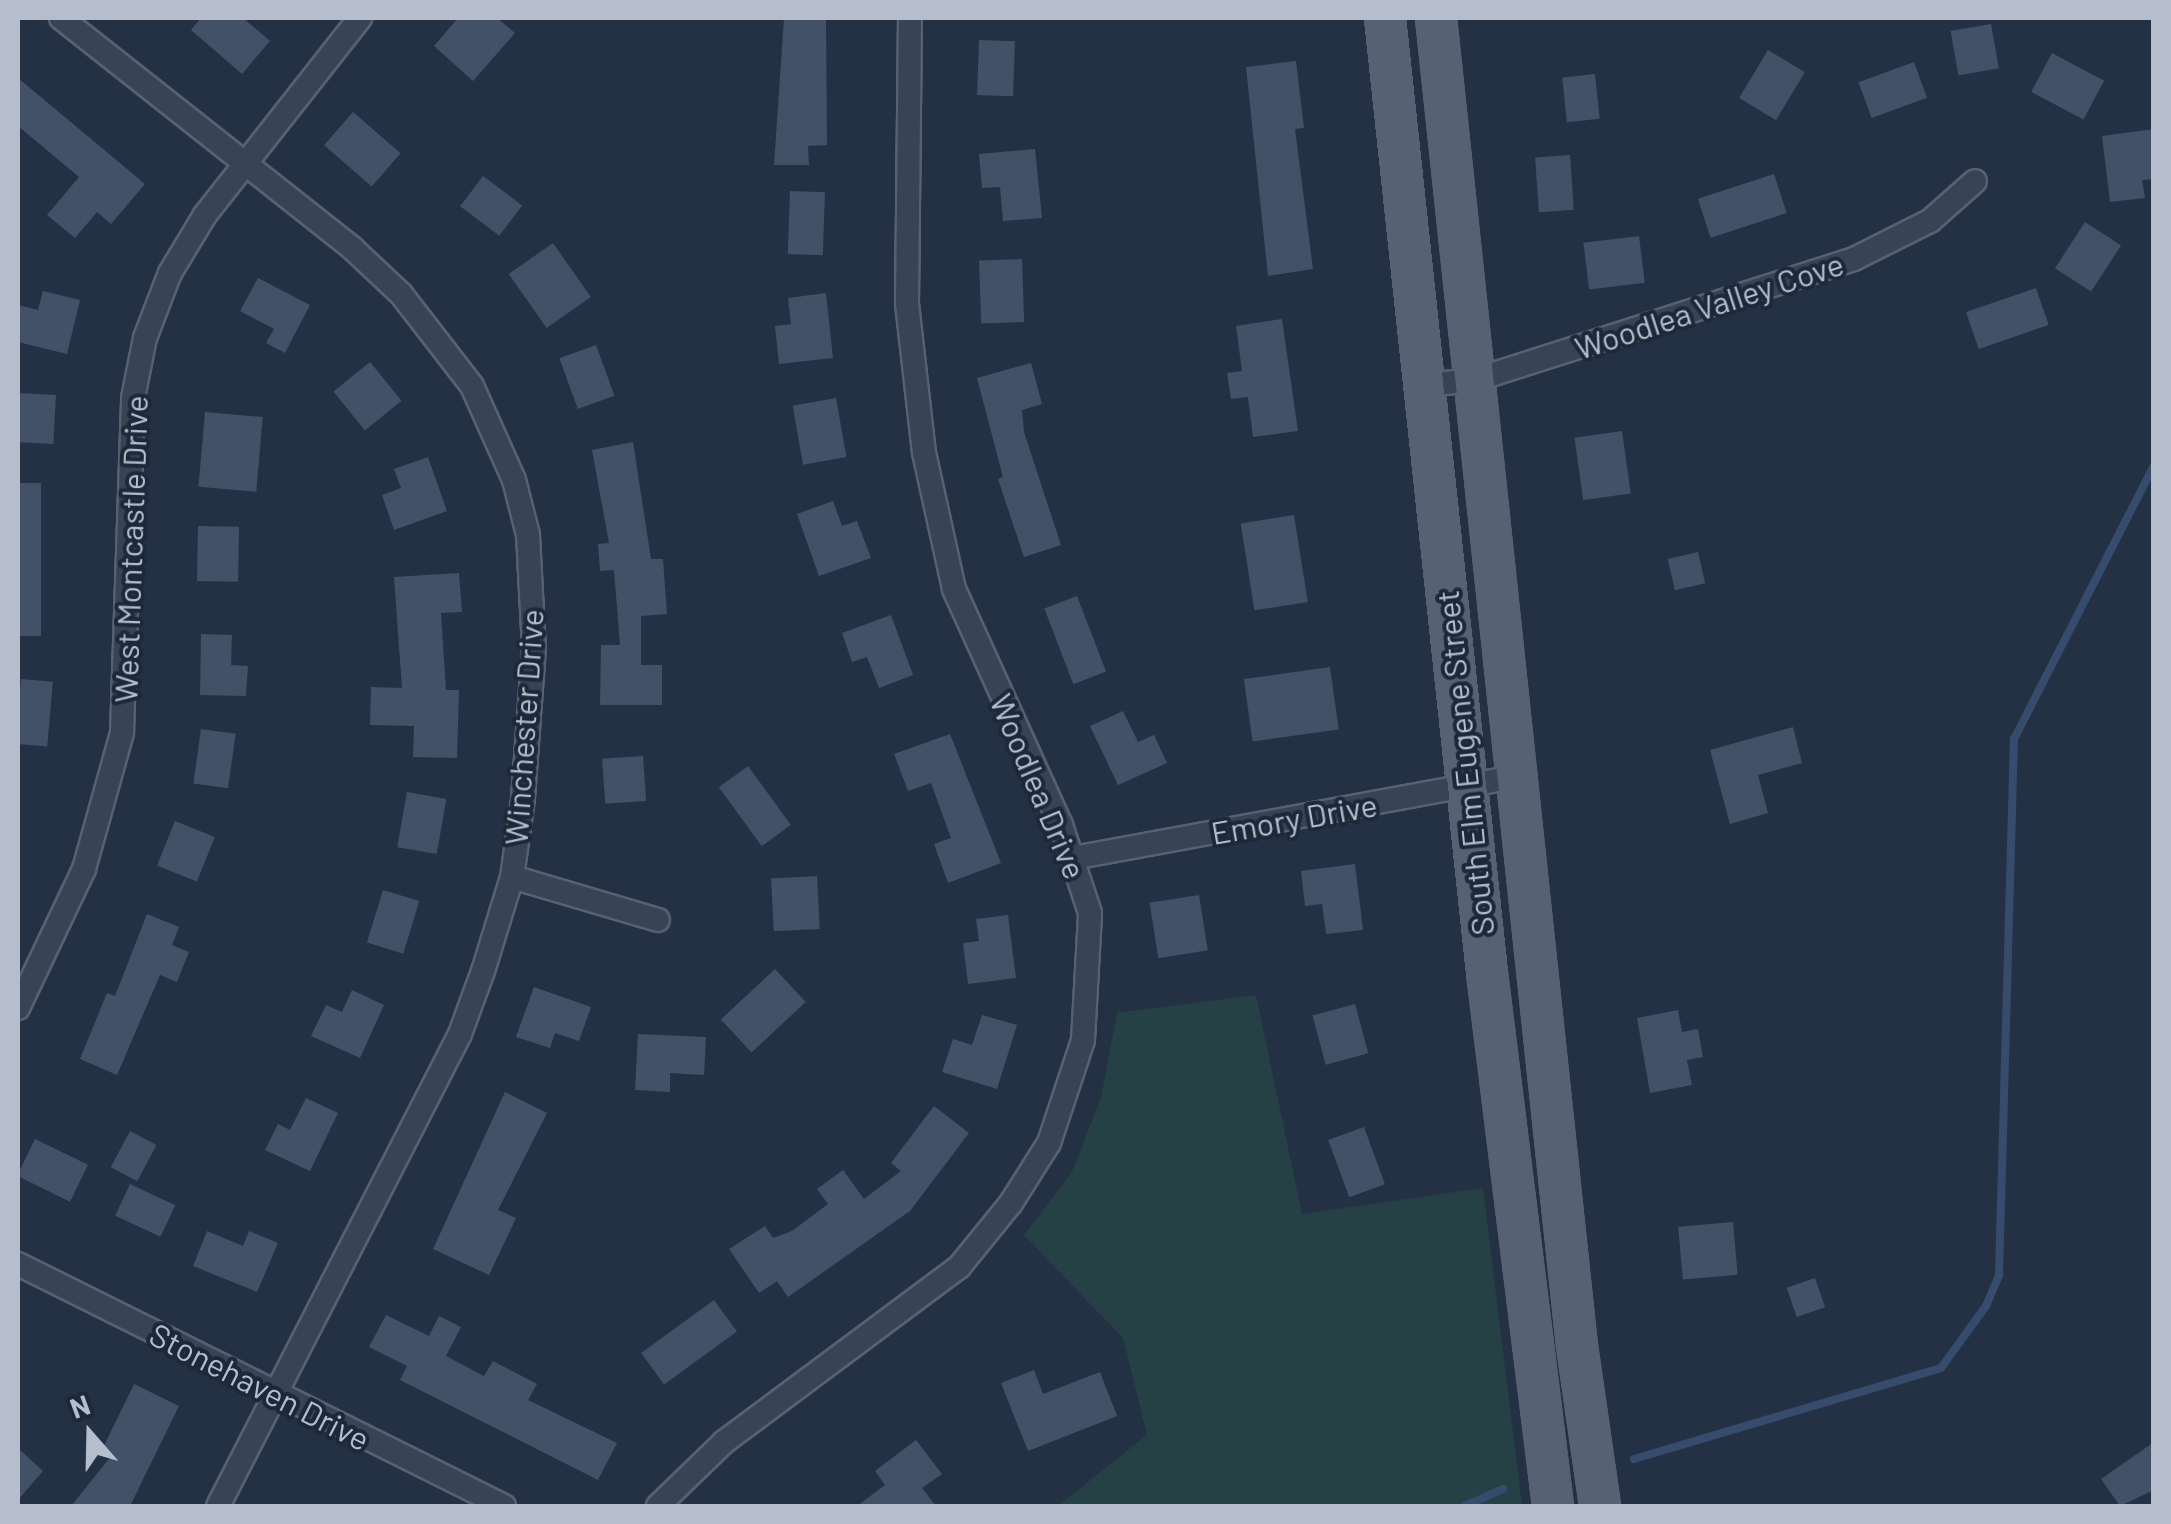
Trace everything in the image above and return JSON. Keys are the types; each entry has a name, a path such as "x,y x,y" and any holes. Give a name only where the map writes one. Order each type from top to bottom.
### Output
{"main road":[{"name":"South Elm Eugene Street","path":"1385,18 1467,786 1553,1506"},
{"name":"South Elm Eugene Street","path":"1436,18 1516,777 1600,1506"}],"street":[{"name":"Winchester Drive","path":"61,18 352,248 412,307 472,386 514,480 528,534 534,648 512,876 460,1034 218,1506"},
{"name":"West Montcastle Drive","path":"18,1008 84,868 122,733 133,398 146,338 170,273 246,164 360,18"},
{"name":"Woodlea Drive","path":"658,1506 724,1442 959,1267 1011,1204 1049,1142 1083,1040 1090,913 1072,858 954,589 924,454 907,303 910,18"},
{"name":"Woodlea Valley Cove","path":"1425,386 1476,380 1854,259 1930,221 1975,182"},
{"name":"Emory Drive","path":"1072,858 1516,777"},
{"path":"512,876 658,920"},
{"name":"Stonehaven Drive","path":"18,1264 504,1506"}],"green space":[{"path":"1256,995 1302,1214 1483,1188 1522,1506 1058,1506 1147,1435 1123,1338 1024,1235 1072,1172 1101,1098 1117,1013"}],"building":[{"path":"201,18 243,18 270,41 242,74 191,30"},
{"path":"458,18 497,18 515,33 473,81 434,46"},
{"path":"784,18 826,18 827,145 808,146 809,165 774,165"},
{"path":"1991,24 1999,68 1958,75 1951,31"},
{"path":"979,40 1015,41 1013,96 977,95"},
{"path":"1768,50 1805,72 1776,120 1739,98"},
{"path":"2052,53 2104,81 2083,120 2031,92"},
{"path":"1296,61 1304,128 1295,129 1313,269 1268,276 1246,67"},
{"path":"1914,62 1927,98 1872,118 1859,82"},
{"path":"1595,74 1600,119 1567,122 1562,77"},
{"path":"18,78 145,184 111,224 97,212 75,238 47,215 79,177 18,126"},
{"path":"353,112 401,153 372,187 324,145"},
{"path":"2154,129 2154,179 2142,180 2145,198 2110,202 2102,136"},
{"path":"1035,149 1042,218 1003,221 1000,187 982,188 979,154"},
{"path":"1570,155 1574,210 1539,212 1535,157"},
{"path":"1774,174 1787,213 1711,238 1698,199"},
{"path":"483,176 522,205 499,236 460,206"},
{"path":"790,191 825,192 823,255 788,254"},
{"path":"2085,222 2121,245 2091,292 2055,268"},
{"path":"1639,236 1645,283 1589,289 1583,243"},
{"path":"553,243 591,297 547,328 509,274"},
{"path":"1022,259 1024,322 981,323 979,261"},
{"path":"258,278 310,305 285,353 266,343 274,329 240,311"},
{"path":"2036,288 2049,325 1979,349 1966,312"},
{"path":"43,291 80,300 67,354 18,342 18,305 38,310"},
{"path":"826,293 833,358 779,364 775,326 791,324 788,298"},
{"path":"1282,319 1298,431 1253,437 1248,397 1231,399 1227,373 1242,371 1236,326"},
{"path":"596,345 614,396 578,409 559,358"},
{"path":"370,362 401,401 365,430 333,392"},
{"path":"1031,363 1042,404 1022,410 1024,432 1061,545 1024,557 998,479 1003,477 977,378"},
{"path":"18,393 56,395 53,444 18,442"},
{"path":"836,398 846,457 803,465 793,406"},
{"path":"205,412 263,417 256,492 198,487"},
{"path":"1622,431 1631,493 1583,500 1574,438"},
{"path":"633,442 651,559 663,559 667,614 641,616 641,665 662,665 662,705 600,705 601,645 620,645 614,570 600,571 598,544 609,543 592,450"},
{"path":"428,457 447,511 394,530 382,495 401,488 394,469"},
{"path":"18,483 41,483 41,636 18,636"},
{"path":"833,501 842,526 857,521 871,558 819,576 797,514"},
{"path":"1294,515 1308,602 1254,610 1241,523"},
{"path":"198,526 239,527 238,582 197,581"},
{"path":"1698,552 1705,583 1675,590 1668,559"},
{"path":"459,573 462,612 441,613 446,690 459,690 457,758 413,757 414,726 370,725 371,687 402,688 394,577"},
{"path":"1077,596 1106,672 1073,684 1044,609"},
{"path":"891,615 913,675 879,688 867,657 852,662 842,633"},
{"path":"201,634 232,635 231,665 248,666 246,696 200,695"},
{"path":"1330,667 1339,729 1253,741 1244,679"},
{"path":"21,679 53,682 47,747 18,744"},
{"path":"1123,711 1138,742 1154,735 1167,763 1118,785 1090,726"},
{"path":"1793,727 1802,763 1758,775 1768,813 1730,824 1710,750"},
{"path":"201,729 236,734 228,788 193,783"},
{"path":"950,734 1001,863 948,883 934,844 951,838 931,783 908,791 894,754"},
{"path":"643,756 646,801 605,804 602,759"},
{"path":"748,766 791,825 762,846 719,787"},
{"path":"407,792 446,799 437,854 397,847"},
{"path":"175,821 215,837 197,882 157,866"},
{"path":"1355,864 1363,930 1326,934 1322,904 1305,906 1301,871"},
{"path":"817,876 820,929 774,931 771,878"},
{"path":"383,890 419,901 403,954 367,943"},
{"path":"1199,895 1208,950 1158,958 1150,903"},
{"path":"147,914 179,927 172,945 189,952 177,982 160,975 117,1075 80,1059 107,993 115,996"},
{"path":"1008,915 1016,978 968,984 963,943 979,941 976,919"},
{"path":"775,969 806,1002 752,1052 721,1019"},
{"path":"534,987 591,1007 579,1041 555,1033 550,1048 516,1037"},
{"path":"352,990 384,1005 360,1058 311,1036 326,1005 342,1012"},
{"path":"1355,1004 1368,1053 1326,1065 1312,1015"},
{"path":"1678,1010 1682,1032 1698,1029 1703,1057 1687,1060 1692,1085 1650,1093 1637,1018"},
{"path":"982,1015 1017,1025 997,1089 942,1072 953,1039 972,1045"},
{"path":"638,1034 706,1037 704,1075 670,1073 670,1092 635,1090"},
{"path":"505,1092 547,1113 498,1210 516,1218 489,1275 433,1249"},
{"path":"306,1098 338,1113 310,1171 265,1150 278,1124 290,1130"},
{"path":"934,1106 969,1133 910,1211 788,1297 777,1281 759,1293 729,1249 765,1226 773,1238 792,1231 828,1204 817,1189 843,1170 864,1199 901,1171 891,1163"},
{"path":"1364,1127 1385,1184 1349,1197 1328,1140"},
{"path":"130,1131 156,1145 137,1181 111,1167"},
{"path":"35,1139 88,1165 70,1202 18,1176"},
{"path":"130,1184 175,1205 161,1237 115,1216"},
{"path":"1733,1222 1738,1275 1683,1280 1678,1227"},
{"path":"207,1231 243,1246 249,1231 278,1243 257,1292 193,1266"},
{"path":"1815,1278 1825,1307 1797,1317 1787,1288"},
{"path":"714,1300 737,1332 664,1384 641,1353"},
{"path":"386,1315 429,1336 439,1316 461,1327 446,1356 484,1376 493,1361 537,1384 528,1400 617,1443 598,1480 400,1380 407,1366 369,1347"},
{"path":"1034,1370 1043,1394 1100,1372 1117,1416 1028,1451 1001,1383"},
{"path":"134,1384 179,1406 130,1506 71,1506 112,1455 102,1450"},
{"path":"916,1440 942,1474 922,1488 936,1506 857,1506 885,1485 875,1471"},
{"path":"2154,1442 2154,1490 2120,1506 2101,1479"},
{"path":"18,1448 43,1471 18,1500"}],"waterway":[{"path":"1634,1459 1941,1368 1986,1306 1999,1275 2014,739 2154,466"},
{"path":"1465,1506 1503,1489"}]}
